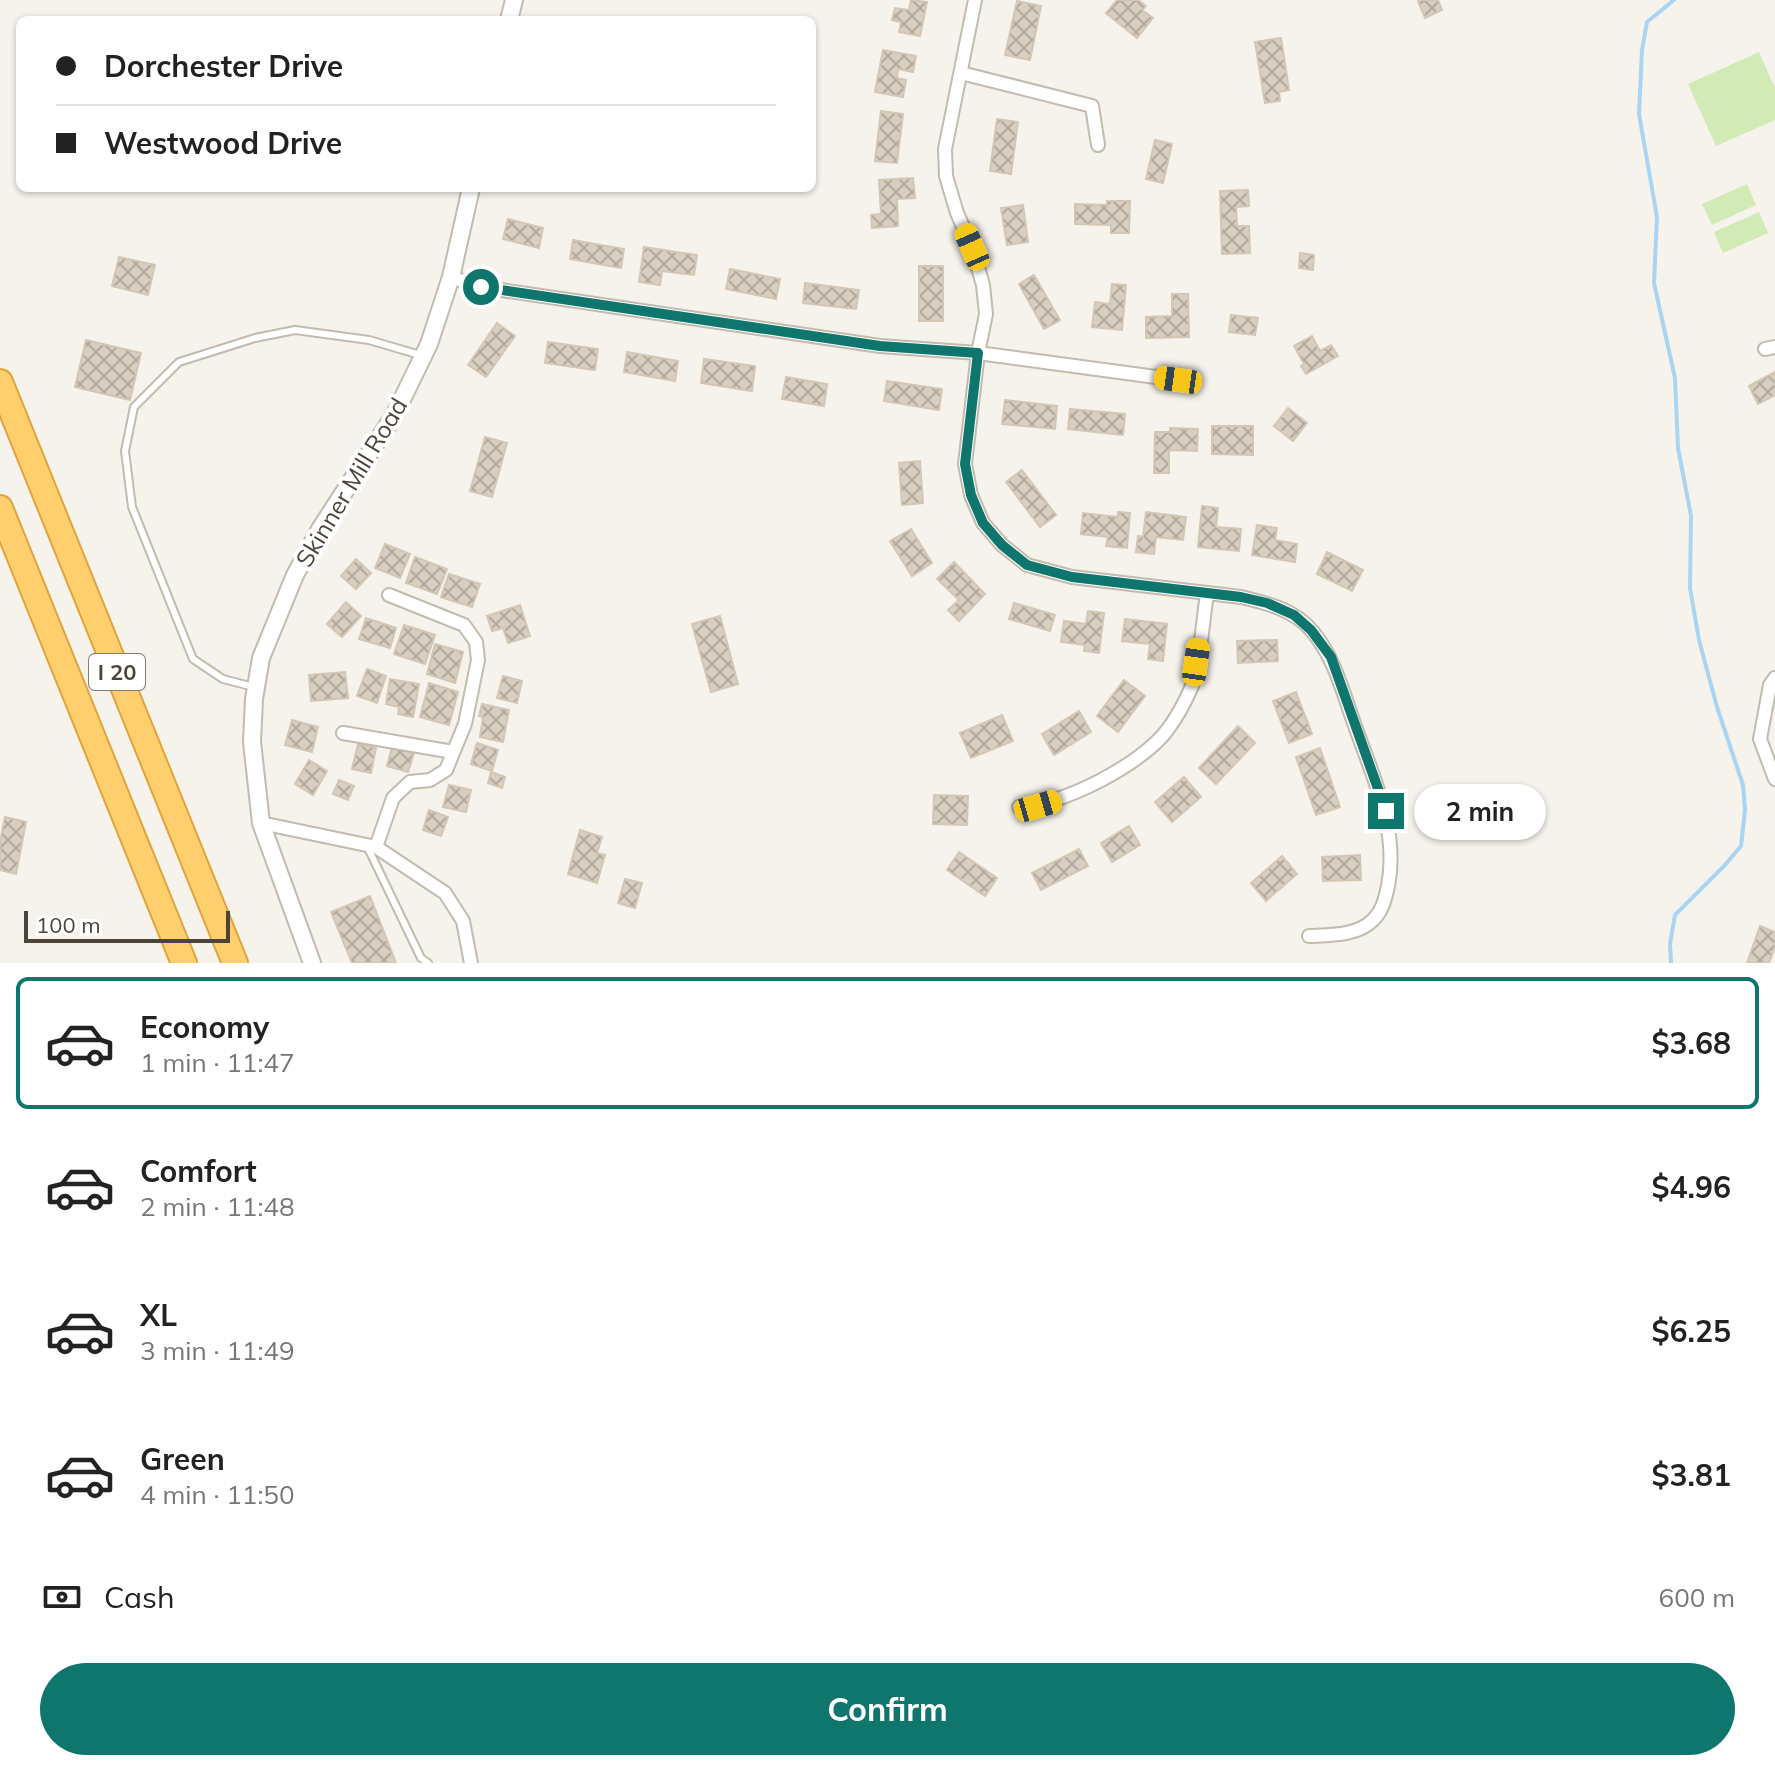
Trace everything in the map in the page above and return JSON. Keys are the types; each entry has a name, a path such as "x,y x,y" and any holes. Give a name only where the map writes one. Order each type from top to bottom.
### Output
{"highway":[{"name":"I 20","path":"0,382 235,963"},
{"name":"I 20","path":"0,508 184,963"}],"street":[{"path":"975,0 945,149 946,176 972,247 983,285 986,314 978,353 965,464 971,495 983,523 1002,545 1027,565 1072,577 1241,597 1267,603 1294,615 1311,630 1331,657 1386,811 1391,854 1384,905 1373,920 1356,931 1309,936"},
{"path":"961,73 1092,106 1098,145"},
{"name":"Skinner Mill Road","path":"312,963 261,823 252,742 261,658 295,575 320,529 395,414 423,356 451,277 470,192"},
{"path":"451,277 481,287 880,346 978,353 1178,380"},
{"path":"1019,807 1057,801 1109,775 1147,750 1168,730 1193,684 1207,594"},
{"path":"371,846 393,798 410,782 430,780 446,770 465,724 478,660 476,642 464,625 389,595"},
{"path":"1775,678 1770,685 1760,739 1775,779"},
{"path":"343,733 453,752"},
{"path":"261,823 371,846 445,893 463,921 471,963"}],"lane":[{"path":"256,687 223,679 193,659 132,507 125,451 134,407 179,362 255,338 295,330 369,340 423,356"},
{"path":"371,846 421,958 428,963"}],"green space":[{"path":"1759,52 1775,88 1775,120 1716,146 1688,84"},
{"path":"1747,184 1756,205 1712,225 1702,204"},
{"path":"1759,212 1768,233 1723,253 1714,232"}],"building":[{"path":"911,0 927,2 920,36 899,32 901,22 892,20 895,8 909,10"},
{"path":"1117,0 1138,0 1146,6 1142,10 1153,18 1137,38 1106,13"},
{"path":"1438,0 1442,10 1425,18 1418,1"},
{"path":"1017,1 1041,6 1030,60 1005,55"},
{"path":"1281,38 1289,90 1279,92 1280,101 1265,103 1255,42"},
{"path":"883,50 916,56 913,72 898,69 897,78 906,80 903,97 875,92"},
{"path":"881,111 903,114 897,163 875,161"},
{"path":"997,119 1018,122 1011,174 990,171"},
{"path":"1155,140 1172,144 1163,183 1146,179"},
{"path":"913,178 915,198 897,199 898,226 872,228 871,215 881,214 879,180"},
{"path":"1248,190 1249,206 1236,207 1237,226 1249,226 1250,253 1222,254 1220,191"},
{"path":"1107,201 1130,201 1129,233 1111,233 1111,225 1075,224 1075,204 1107,205"},
{"path":"1023,205 1028,242 1007,245 1001,208"},
{"path":"508,219 543,228 539,248 503,239"},
{"path":"573,240 624,249 621,268 570,259"},
{"path":"644,247 697,255 694,275 662,271 660,285 639,282"},
{"path":"1300,253 1314,255 1313,270 1299,268"},
{"path":"119,257 155,265 148,295 112,286"},
{"path":"919,266 943,266 943,321 919,321"},
{"path":"730,269 780,279 776,299 726,289"},
{"path":"1034,275 1060,320 1044,329 1019,284"},
{"path":"805,283 859,290 856,309 803,303"},
{"path":"1112,284 1126,285 1122,330 1092,327 1095,302 1110,304"},
{"path":"1172,294 1188,294 1189,337 1146,338 1146,317 1172,316"},
{"path":"1231,315 1258,318 1255,335 1229,332"},
{"path":"497,323 515,336 486,377 468,365"},
{"path":"1312,336 1320,351 1331,345 1338,356 1306,374 1294,346"},
{"path":"86,340 141,353 130,400 75,387"},
{"path":"548,342 598,349 595,370 545,363"},
{"path":"627,352 678,361 675,381 624,372"},
{"path":"704,359 755,366 752,391 701,383"},
{"path":"1775,372 1775,395 1758,404 1749,386"},
{"path":"786,377 827,384 824,406 782,399"},
{"path":"887,381 942,389 939,410 884,401"},
{"path":"1005,400 1057,406 1055,429 1002,424"},
{"path":"1288,408 1307,423 1293,441 1274,426"},
{"path":"1070,409 1125,414 1123,435 1068,429"},
{"path":"1212,426 1253,426 1253,455 1212,454"},
{"path":"1170,428 1198,429 1197,451 1169,450 1169,473 1154,473 1155,432 1170,432"},
{"path":"485,437 507,443 492,497 470,491"},
{"path":"920,461 923,503 902,505 899,463"},
{"path":"1022,470 1056,515 1040,527 1006,482"},
{"path":"1202,506 1218,508 1216,527 1241,529 1239,551 1198,547"},
{"path":"1118,512 1130,513 1127,548 1106,546 1108,537 1081,534 1083,513 1118,517"},
{"path":"1146,512 1186,517 1183,540 1156,537 1154,554 1136,552 1138,536 1143,537"},
{"path":"1257,525 1277,528 1275,540 1297,544 1295,562 1252,555"},
{"path":"911,529 932,563 912,576 890,541"},
{"path":"385,544 410,554 400,578 375,568"},
{"path":"1327,552 1363,570 1352,591 1317,574"},
{"path":"415,557 447,569 437,594 406,583"},
{"path":"356,559 371,573 356,589 341,576"},
{"path":"954,562 985,594 959,621 948,610 959,600 937,579"},
{"path":"449,574 480,584 472,607 441,597"},
{"path":"346,602 361,616 342,637 327,624"},
{"path":"1014,603 1055,615 1050,631 1009,619"},
{"path":"520,605 530,636 508,643 503,628 492,631 487,616"},
{"path":"1088,611 1104,613 1099,653 1084,651 1085,645 1061,642 1064,621 1086,624"},
{"path":"720,616 738,684 711,692 692,624"},
{"path":"366,618 396,628 390,648 359,639"},
{"path":"1125,619 1167,624 1163,661 1148,659 1150,644 1122,641"},
{"path":"404,625 435,635 425,664 394,654"},
{"path":"1277,640 1278,661 1238,663 1237,641"},
{"path":"435,644 463,652 455,683 427,674"},
{"path":"367,669 386,676 377,703 357,696"},
{"path":"345,672 348,698 311,701 309,675"},
{"path":"503,676 522,681 517,703 497,698"},
{"path":"390,679 419,684 413,717 398,714 399,707 386,704"},
{"path":"1124,680 1145,696 1118,732 1097,716"},
{"path":"429,683 458,692 449,725 420,717"},
{"path":"1296,692 1312,734 1289,743 1273,701"},
{"path":"482,704 509,710 503,742 480,737"},
{"path":"1079,711 1091,732 1054,755 1042,734"},
{"path":"1002,715 1013,741 971,758 960,733"},
{"path":"292,720 318,727 312,752 285,745"},
{"path":"1238,726 1255,743 1216,784 1199,768"},
{"path":"477,743 498,750 492,771 471,764"},
{"path":"358,744 376,748 371,773 352,769"},
{"path":"392,747 414,753 408,772 387,766"},
{"path":"1320,748 1340,807 1316,815 1296,757"},
{"path":"309,760 327,771 313,795 295,784"},
{"path":"491,772 505,777 502,788 488,783"},
{"path":"1184,777 1201,797 1172,822 1155,802"},
{"path":"339,780 354,786 348,800 333,794"},
{"path":"449,785 471,790 466,812 443,807"},
{"path":"934,795 968,796 967,825 933,824"},
{"path":"429,810 448,817 441,836 423,830"},
{"path":"5,817 26,822 16,874 0,870 0,842"},
{"path":"1129,826 1140,845 1112,862 1101,843"},
{"path":"580,830 602,837 597,853 605,855 597,883 568,874"},
{"path":"1079,849 1088,866 1041,890 1032,873"},
{"path":"959,852 997,878 985,896 947,870"},
{"path":"1360,855 1361,880 1323,881 1322,857"},
{"path":"1282,856 1297,874 1266,901 1251,883"},
{"path":"625,879 642,883 635,908 618,903"},
{"path":"370,896 396,963 352,963 331,912"},
{"path":"1760,926 1775,932 1775,947 1769,963 1747,963"}],"waterway":[{"path":"1671,963 1670,944 1675,915 1741,846 1745,810 1743,785 1717,707 1699,640 1690,588 1691,516 1678,448 1675,378 1654,283 1657,217 1639,114 1642,50 1647,22 1674,0"}],"route":[{"path":"481,287 880,346 978,353 965,464 971,495 983,523 1002,545 1027,565 1072,577 1241,597 1267,603 1294,615 1311,630 1331,657 1386,811"}]}
